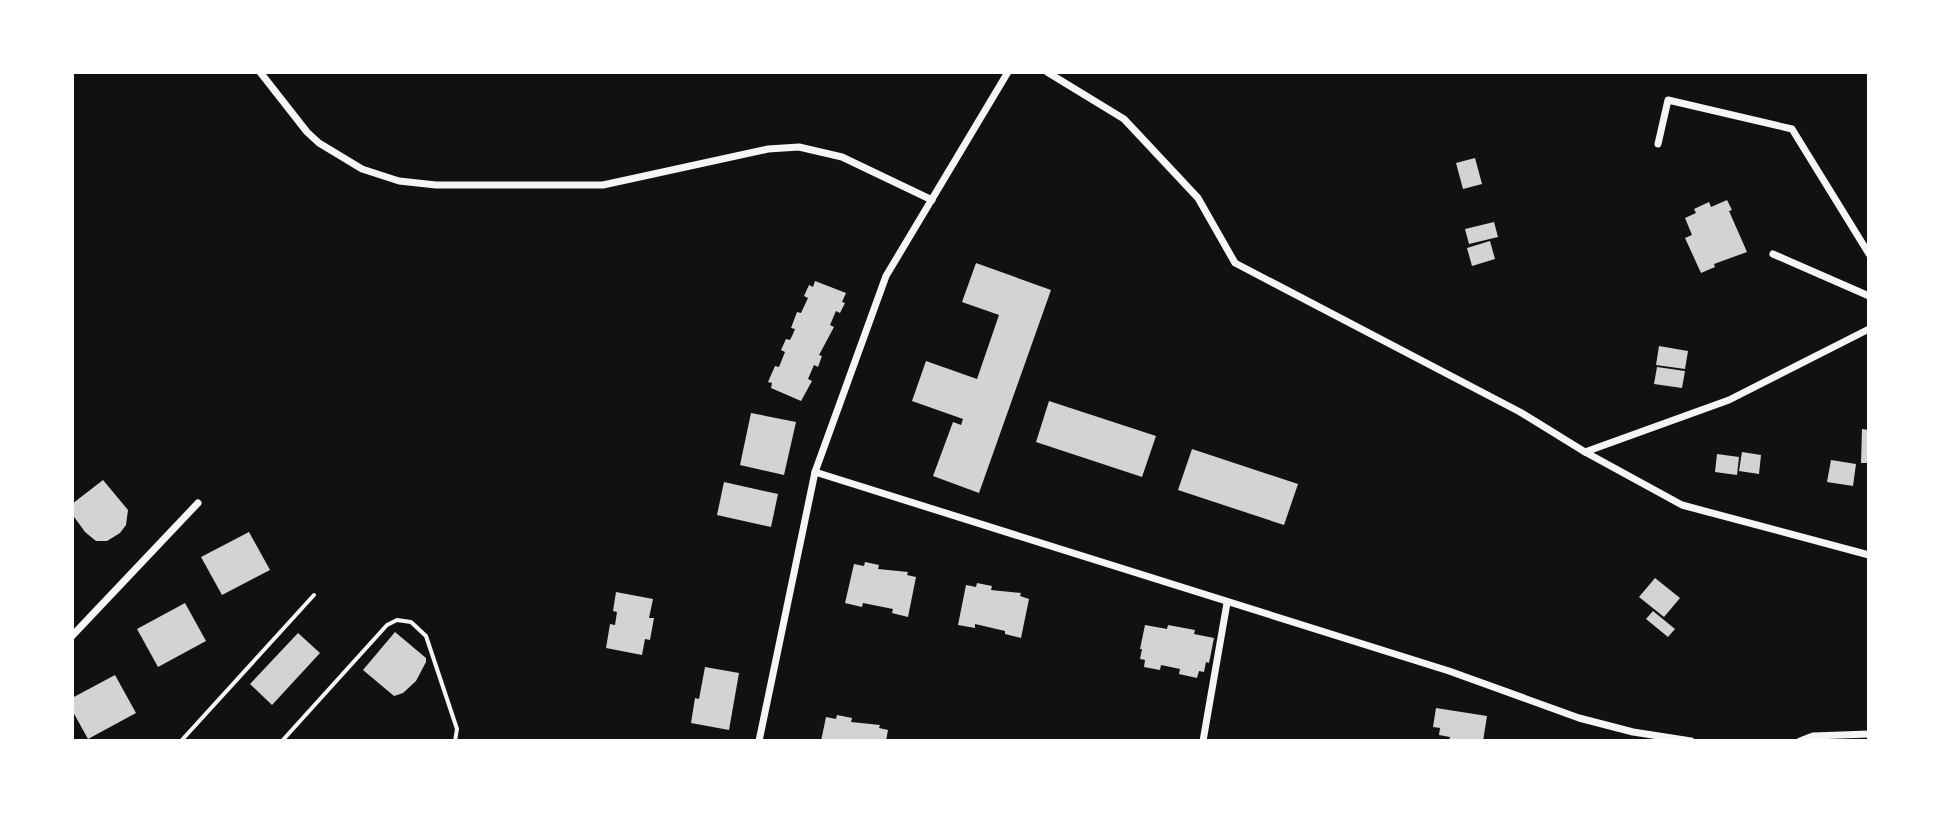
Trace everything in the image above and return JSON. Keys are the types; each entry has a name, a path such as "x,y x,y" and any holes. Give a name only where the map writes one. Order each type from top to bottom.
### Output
{"street":[{"path":"260,72 319,143 362,169 399,181 436,185 603,185 768,149 799,147 842,157 932,200"},
{"path":"759,741 815,472 886,276 1008,72"},
{"path":"1047,72 1124,119 1198,198 1235,263 1520,412 1682,505 1869,555"},
{"path":"1658,144 1668,100 1792,129 1869,254"},
{"path":"1773,254 1869,296"},
{"path":"1585,452 1729,400 1869,329"},
{"path":"815,472 1449,671 1579,718 1633,732 1691,741"},
{"path":"72,636 198,503"},
{"path":"1203,741 1227,603"},
{"path":"1800,741 1813,736 1869,734"}],"lane":[{"path":"181,741 314,595"},
{"path":"282,741 387,625 397,620 411,622 426,636 457,729 455,741"}],"building":[{"path":"1475,158 1482,184 1463,189 1456,163"},
{"path":"1727,200 1747,252 1714,264 1715,267 1701,273 1685,238 1692,235 1685,218 1696,213 1694,209 1709,202 1711,207"},
{"path":"1494,222 1498,237 1469,244 1465,229"},
{"path":"1490,241 1495,259 1472,266 1467,248"},
{"path":"976,263 1051,290 979,493 933,476 953,422 961,425 963,419 912,401 926,361 977,379 999,315 962,302"},
{"path":"815,281 846,293 842,302 845,303 840,313 836,311 830,325 834,327 819,355 822,356 818,367 814,365 808,379 812,381 801,401 771,388 772,383 768,382 775,366 779,367 786,339 790,340 793,334 795,329 791,328 797,312 801,313 808,298 804,296 809,285 813,287"},
{"path":"1659,346 1688,351 1685,369 1656,365"},
{"path":"1657,367 1685,371 1682,388 1654,384"},
{"path":"1049,401 1156,436 1142,477 1036,442"},
{"path":"751,413 796,422 784,475 740,465"},
{"path":"1862,429 1869,430 1869,463 1861,463"},
{"path":"1192,449 1298,484 1284,525 1178,490"},
{"path":"1742,452 1761,455 1759,474 1739,471"},
{"path":"1717,454 1739,457 1737,475 1715,472"},
{"path":"1831,460 1856,464 1853,486 1827,482"},
{"path":"103,480 128,510 126,525 120,533 107,541 96,541 72,514 72,504"},
{"path":"724,482 778,494 771,527 717,515"},
{"path":"249,532 270,570 222,595 201,557"},
{"path":"865,562 879,565 878,569 908,572 907,575 916,577 908,617 892,613 893,609 845,603 854,564 864,566"},
{"path":"1655,578 1680,598 1664,617 1639,597"},
{"path":"977,583 992,586 991,590 1021,593 1020,596 1029,599 1021,638 975,624 975,628 958,625 966,585 976,587"},
{"path":"616,592 653,599 649,618 654,618 650,640 645,639 642,655 606,648 610,624 615,625 617,612 613,611"},
{"path":"185,603 206,641 158,667 137,629"},
{"path":"1653,611 1675,629 1668,637 1646,619"},
{"path":"1145,625 1195,630 1194,634 1214,638 1204,672 1199,671 1197,678 1179,674 1180,669 1161,665 1160,670 1144,667 1145,660 1140,659 1140,649"},
{"path":"395,632 426,658 426,662 416,681 403,693 394,696 363,670"},
{"path":"298,633 320,653 272,705 250,684"},
{"path":"705,667 739,673 729,730 691,723"},
{"path":"115,675 136,713 88,739 72,710 72,698"},
{"path":"1436,708 1487,716 1483,741 1449,741 1450,737 1439,735 1440,728 1433,727"},
{"path":"837,715 852,718 851,722 880,725 879,728 888,730 886,741 821,741 826,717 836,719"}]}
